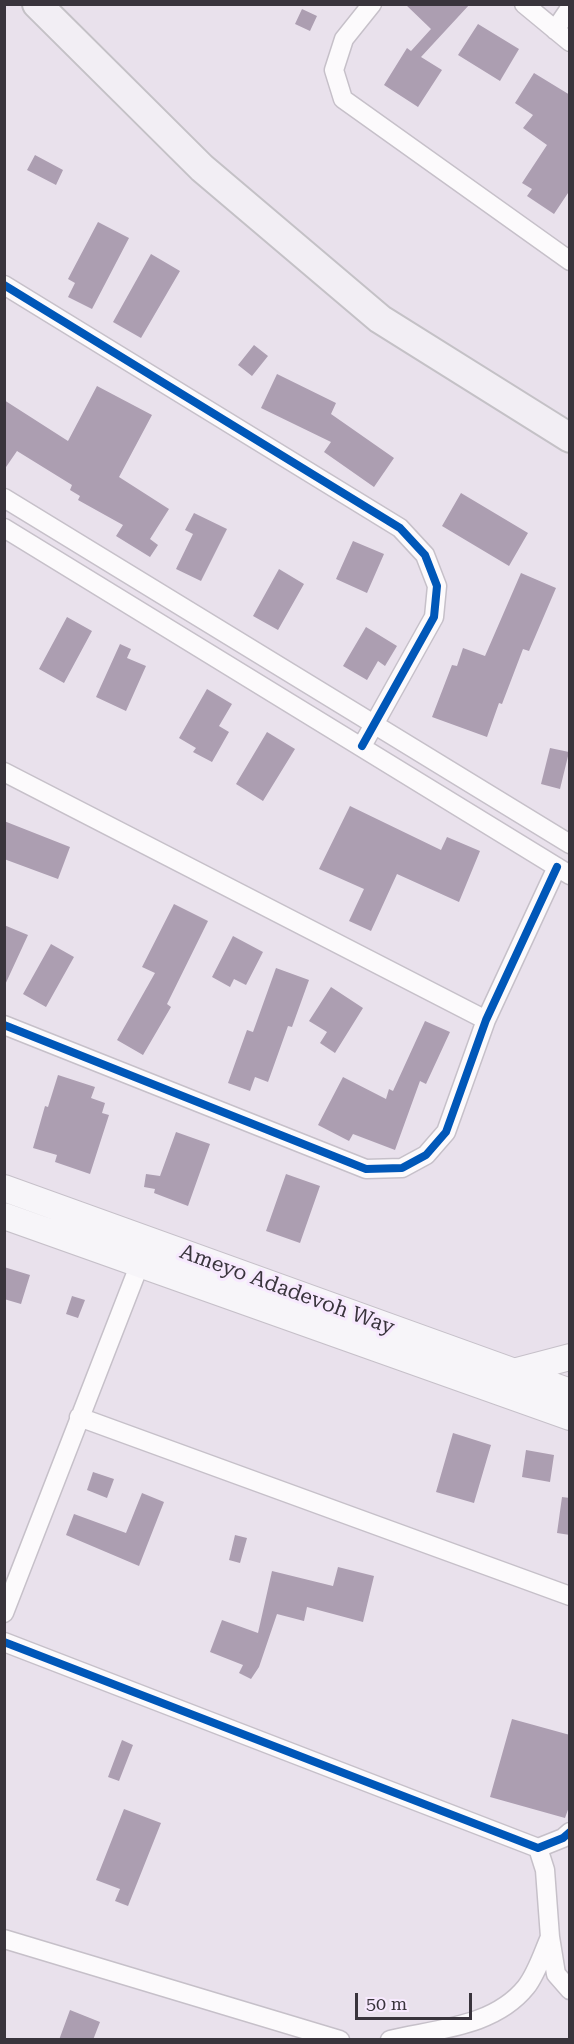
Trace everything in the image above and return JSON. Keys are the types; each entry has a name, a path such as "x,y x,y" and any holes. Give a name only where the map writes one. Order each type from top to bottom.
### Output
{"main road":[{"path":"37,4 202,168 380,319 570,438"}],"street":[{"path":"372,4 344,39 334,70 343,99 570,261"},
{"path":"524,4 570,42"},
{"path":"555,30 570,8"},
{"path":"4,285 400,528 425,555 437,586 434,617 362,746"},
{"path":"4,498 570,844"},
{"path":"4,528 563,871 486,1020 446,1132 426,1155 402,1168 366,1169 4,1025"},
{"path":"4,772 486,1020"},
{"name":"Ameyo Adadevoh Way","path":"4,1188 144,1252 570,1417"},
{"name":"Ameyo Adadevoh Way","path":"4,1216 144,1252 570,1392"},
{"path":"4,1613 144,1252"},
{"path":"513,1372 570,1357"},
{"path":"79,1417 570,1596"},
{"path":"4,1642 538,1848 563,1838 570,1832"},
{"path":"538,1848 545,1870 550,1937 556,1974 570,1990"},
{"path":"390,2040 492,2016 512,2002 527,1985 550,1937"},
{"path":"4,1939 340,2040"}],"building":[{"path":"405,4 470,4 421,57 442,70 418,107 384,85 407,48 411,51 431,29"},
{"path":"302,9 317,16 310,31 295,24"},
{"path":"478,24 519,49 500,81 458,55"},
{"path":"534,73 570,95 570,190 554,214 527,196 532,189 522,183 547,145 523,128 533,115 515,103"},
{"path":"35,155 63,170 56,185 27,170"},
{"path":"98,222 129,238 92,309 68,297 75,283 68,279"},
{"path":"151,254 180,271 141,338 113,322"},
{"path":"254,345 268,356 252,376 238,365"},
{"path":"277,374 336,403 331,414 394,458 374,487 324,452 331,442 261,408"},
{"path":"97,386 152,415 119,477 169,509 150,539 158,545 150,557 116,536 123,525 78,500 80,496 70,490 72,485 17,451 4,470 4,400 68,441"},
{"path":"461,493 528,533 509,566 442,526"},
{"path":"194,513 227,529 201,581 176,569 193,534 185,530"},
{"path":"353,541 384,554 367,593 336,579"},
{"path":"279,569 304,584 278,630 253,616"},
{"path":"521,573 556,588 529,651 523,649 487,737 432,717 452,665 457,666 463,648 485,656"},
{"path":"67,617 92,631 64,683 39,669"},
{"path":"366,627 397,646 385,666 378,661 367,680 343,666"},
{"path":"120,644 131,649 127,658 146,666 126,711 96,697"},
{"path":"207,689 232,704 219,726 229,732 212,762 193,752 196,748 179,738"},
{"path":"267,732 295,749 263,801 236,784"},
{"path":"550,748 569,752 560,789 541,784"},
{"path":"350,806 441,850 447,837 480,851 459,902 397,874 371,931 349,921 364,889 319,869"},
{"path":"4,821 70,847 58,879 4,859"},
{"path":"174,904 208,921 167,1004 171,1007 143,1055 117,1040 155,973 142,967"},
{"path":"4,925 28,935 4,987"},
{"path":"233,936 263,952 246,985 234,979 230,987 212,977"},
{"path":"51,944 74,957 46,1007 23,994"},
{"path":"276,968 309,980 292,1027 288,1026 268,1082 255,1077 250,1091 228,1083 247,1030 253,1032"},
{"path":"331,987 363,1008 335,1053 320,1043 327,1032 309,1021"},
{"path":"425,1021 450,1032 426,1084 420,1081 395,1150 353,1134 349,1141 318,1125 343,1077 386,1099 389,1089 393,1091"},
{"path":"58,1075 95,1087 91,1098 105,1103 102,1113 109,1115 90,1174 55,1162 57,1155 33,1148 45,1106 48,1107"},
{"path":"176,1132 210,1144 188,1206 154,1193 155,1189 144,1187 146,1174 160,1176"},
{"path":"286,1174 320,1186 300,1243 266,1231"},
{"path":"4,1267 30,1275 21,1304 4,1299"},
{"path":"72,1296 85,1300 78,1318 66,1314"},
{"path":"453,1433 491,1445 474,1503 436,1492"},
{"path":"526,1450 554,1455 550,1482 522,1477"},
{"path":"93,1472 114,1479 107,1498 87,1490"},
{"path":"142,1493 164,1502 139,1566 66,1535 74,1514 126,1533"},
{"path":"562,1497 570,1498 570,1535 557,1533"},
{"path":"235,1535 247,1538 240,1563 229,1560"},
{"path":"338,1567 374,1576 363,1622 307,1607 304,1621 277,1614 259,1667 251,1679 239,1673 243,1665 210,1652 222,1620 258,1633 272,1571 333,1586"},
{"path":"512,1719 570,1735 570,1804 565,1818 490,1797"},
{"path":"122,1740 133,1745 119,1781 108,1777"},
{"path":"124,1809 161,1823 128,1906 115,1901 120,1889 96,1880"},
{"path":"70,2010 100,2022 93,2040 59,2040"}],"cycle path":[{"path":"4,285 400,528 425,555 437,586 434,617 362,746"},
{"path":"4,1025 366,1169 402,1168 426,1155 446,1132 486,1020 557,867"},
{"path":"4,1642 538,1848 563,1838 570,1832"}]}
